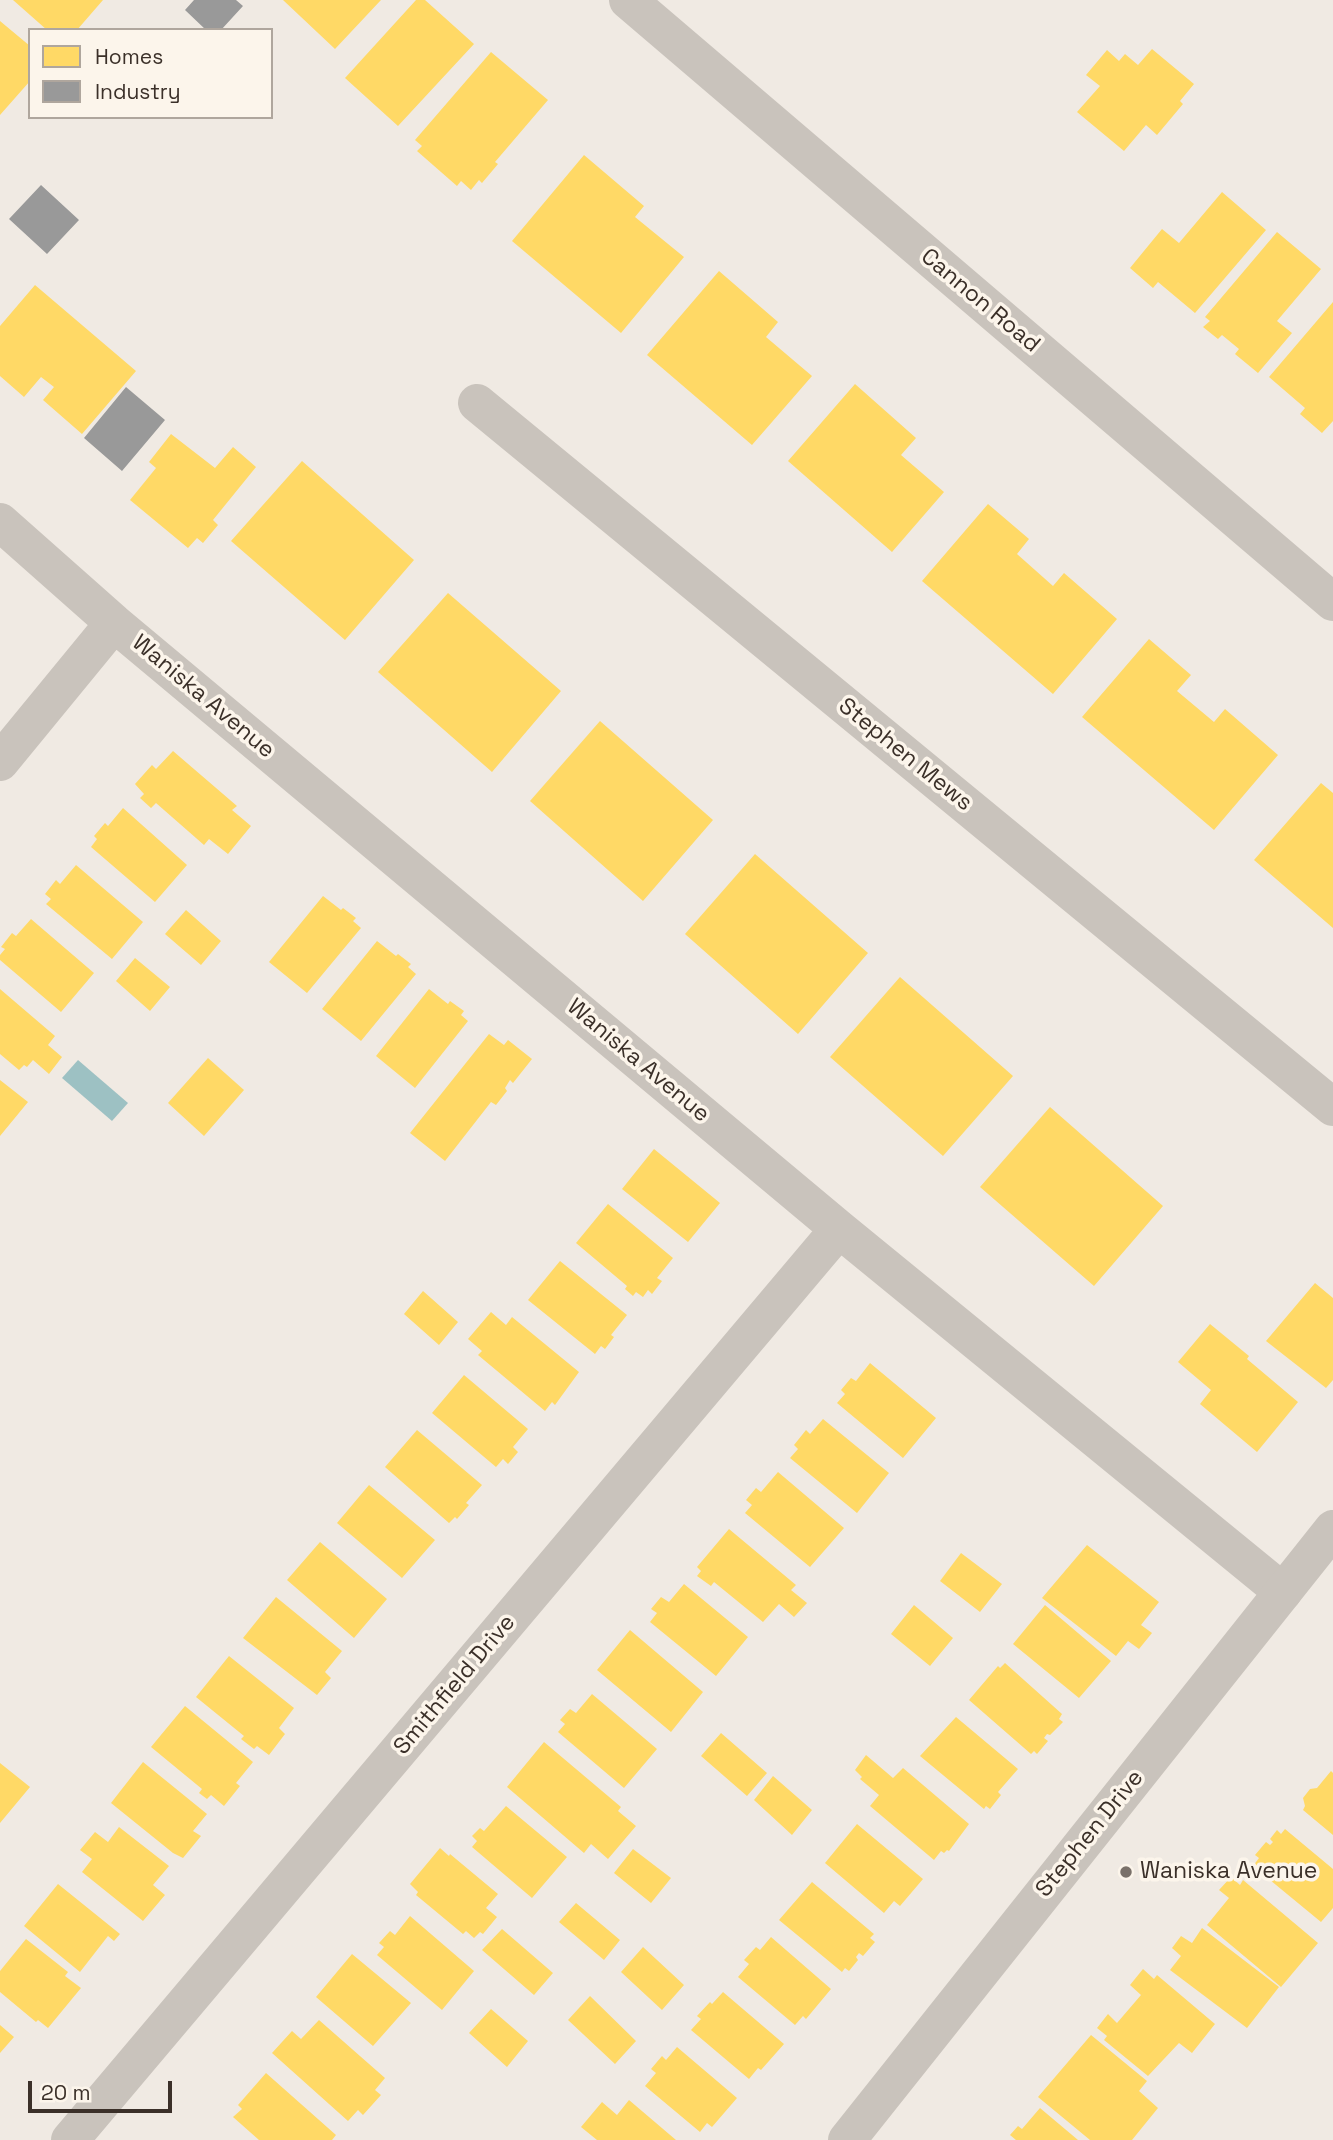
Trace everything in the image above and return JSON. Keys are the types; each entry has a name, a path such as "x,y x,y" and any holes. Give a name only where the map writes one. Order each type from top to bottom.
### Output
{"street":[{"name":"Cannon Road","path":"628,0 1333,602"},
{"name":"Stephen Mews","path":"477,403 1333,1107"},
{"name":"Waniska Avenue","path":"0,522 114,623 839,1229 1283,1592"},
{"path":"0,762 114,623"},
{"name":"Smithfield Drive","path":"70,2140 839,1229"},
{"name":"Stephen Drive","path":"847,2140 1333,1529"}],"water":[{"path":"78,1060 128,1103 112,1121 62,1078"}],"building: Homes":[{"path":"13,0 103,0 79,28 45,28"},
{"path":"283,0 381,0 335,49"},
{"path":"416,0 425,0 474,44 398,126 345,78"},
{"path":"0,21 28,44 28,83 0,115"},
{"path":"1152,49 1194,84 1180,101 1183,104 1157,135 1146,125 1124,151 1077,112 1100,86 1086,75 1107,50 1119,61 1125,54 1138,65"},
{"path":"491,52 548,100 495,162 498,164 482,183 479,180 471,190 461,181 457,186 417,151 422,146 415,140"},
{"path":"584,155 644,206 635,217 684,257 621,333 512,241"},
{"path":"1222,192 1266,230 1195,313 1158,282 1153,288 1130,268 1162,229 1179,243"},
{"path":"1277,232 1321,269 1277,321 1292,333 1258,373 1235,354 1239,349 1222,335 1218,339 1203,327 1210,321 1205,317"},
{"path":"719,271 778,322 766,337 812,376 752,445 647,355"},
{"path":"35,285 136,371 82,434 43,400 54,387 41,377 24,397 0,376 0,326"},
{"path":"1333,302 1333,421 1322,433 1300,414 1305,408 1269,377"},
{"path":"855,384 916,438 901,455 944,492 892,552 788,461"},
{"path":"171,434 215,468 233,447 256,467 213,520 218,525 203,543 197,538 188,548 130,500 156,468 149,462"},
{"path":"302,461 414,560 345,640 231,541"},
{"path":"988,504 1029,539 1017,554 1053,586 1064,573 1117,619 1053,694 922,581"},
{"path":"448,593 561,691 492,772 378,672"},
{"path":"1149,639 1191,675 1177,691 1214,722 1225,709 1278,755 1214,830 1082,717"},
{"path":"600,721 713,820 643,901 530,801"},
{"path":"173,751 237,806 232,810 251,826 228,854 209,839 204,845 156,803 151,808 140,798 144,794 135,784 152,765 156,769"},
{"path":"1321,783 1333,793 1333,928 1254,860"},
{"path":"123,808 187,865 155,902 91,847 97,839 94,836 105,823 108,826"},
{"path":"755,854 868,953 798,1034 685,934"},
{"path":"76,865 143,922 112,959 46,904 51,899 45,894 56,880 60,884"},
{"path":"323,896 356,918 353,921 361,928 307,993 269,962"},
{"path":"186,910 221,941 201,965 165,934"},
{"path":"31,919 94,973 61,1012 0,960 5,949 1,947 12,933 16,936"},
{"path":"377,941 411,964 408,967 416,974 361,1041 322,1009"},
{"path":"135,958 170,987 150,1011 116,981"},
{"path":"900,977 1013,1076 943,1156 830,1057"},
{"path":"0,989 55,1036 48,1045 62,1057 49,1074 33,1060 27,1067 24,1065 19,1070 0,1054"},
{"path":"429,989 448,1004 450,1001 464,1011 461,1015 468,1021 415,1088 376,1056"},
{"path":"489,1034 504,1045 508,1040 532,1059 513,1083 510,1080 505,1088 507,1091 496,1105 491,1102 445,1161 410,1133"},
{"path":"208,1058 244,1090 204,1136 168,1103"},
{"path":"0,1080 28,1102 0,1136"},
{"path":"1050,1107 1163,1206 1094,1286 980,1187"},
{"path":"654,1149 720,1203 688,1242 622,1189"},
{"path":"608,1204 673,1258 657,1278 662,1281 652,1294 648,1290 643,1297 636,1292 633,1296 625,1289 627,1286 576,1243"},
{"path":"560,1261 627,1315 611,1335 614,1337 605,1349 601,1346 595,1354 528,1300"},
{"path":"1315,1283 1333,1298 1333,1380 1326,1388 1266,1341"},
{"path":"423,1291 458,1322 439,1345 404,1314"},
{"path":"491,1312 506,1325 512,1317 579,1372 555,1405 552,1402 545,1411 478,1355 482,1351 468,1339"},
{"path":"1210,1324 1298,1402 1257,1452 1200,1404 1211,1390 1178,1362"},
{"path":"870,1363 936,1418 903,1458 837,1403 845,1394 841,1390 851,1378 856,1381"},
{"path":"464,1375 528,1429 513,1447 518,1452 508,1464 503,1459 496,1467 432,1413"},
{"path":"823,1419 889,1473 857,1513 790,1458 798,1449 794,1445 806,1430 810,1434"},
{"path":"417,1430 482,1485 466,1503 469,1505 457,1519 455,1517 449,1523 385,1467"},
{"path":"778,1472 844,1528 810,1567 745,1513 752,1505 746,1500 756,1488 761,1492"},
{"path":"369,1485 435,1540 402,1578 337,1523"},
{"path":"729,1529 796,1585 791,1590 807,1603 794,1617 779,1604 763,1622 714,1582 711,1586 697,1576 701,1571 697,1567"},
{"path":"320,1542 387,1599 354,1638 287,1580"},
{"path":"1087,1545 1159,1602 1141,1625 1152,1633 1139,1649 1128,1641 1116,1656 1042,1598"},
{"path":"961,1553 1002,1584 980,1612 940,1581"},
{"path":"684,1584 748,1637 716,1676 650,1622 657,1613 651,1609 661,1597 669,1602"},
{"path":"276,1597 342,1651 325,1672 331,1678 317,1695 243,1638"},
{"path":"914,1605 953,1638 930,1666 891,1634"},
{"path":"1045,1605 1111,1661 1079,1698 1013,1644"},
{"path":"630,1630 703,1692 671,1732 597,1670"},
{"path":"229,1656 294,1708 279,1728 285,1734 269,1755 257,1746 254,1749 241,1739 244,1736 196,1697"},
{"path":"1005,1663 1062,1714 1059,1719 1063,1722 1050,1735 1047,1734 1044,1738 1048,1741 1037,1754 1034,1751 1031,1754 969,1700 998,1666 1000,1668"},
{"path":"592,1694 657,1749 624,1788 558,1732 565,1724 560,1720 570,1709 576,1713"},
{"path":"185,1706 253,1762 236,1783 240,1786 224,1806 211,1795 207,1799 199,1793 202,1789 151,1747"},
{"path":"956,1717 1018,1769 998,1792 1001,1795 990,1809 986,1806 984,1809 920,1756"},
{"path":"721,1733 767,1773 747,1796 701,1756"},
{"path":"544,1742 621,1807 618,1811 636,1826 608,1859 591,1844 584,1853 507,1787"},
{"path":"866,1755 893,1778 903,1768 969,1824 949,1851 941,1851 934,1860 870,1806 879,1795 860,1779 862,1777 855,1770"},
{"path":"143,1762 207,1814 193,1831 201,1836 183,1858 111,1803"},
{"path":"0,1763 30,1787 0,1823"},
{"path":"1331,1771 1333,1835 1303,1810 1303,1798 1310,1789 1317,1788"},
{"path":"773,1776 812,1810 792,1835 754,1800"},
{"path":"506,1806 567,1857 532,1898 472,1847 477,1841 472,1836 480,1828 484,1831"},
{"path":"857,1824 923,1879 900,1906 894,1901 884,1913 825,1863"},
{"path":"119,1827 169,1866 153,1885 165,1895 143,1921 82,1872 92,1859 80,1850 95,1832 108,1842"},
{"path":"1285,1829 1333,1869 1333,1908 1321,1922 1253,1866 1259,1858 1255,1855 1266,1842 1270,1845 1273,1842 1270,1839 1277,1830 1281,1834"},
{"path":"440,1848 498,1894 486,1908 497,1917 483,1934 480,1932 474,1938 466,1931 463,1934 416,1895 418,1892 410,1884"},
{"path":"633,1849 671,1878 651,1903 614,1873"},
{"path":"1231,1877 1240,1885 1243,1880 1318,1943 1281,1987 1207,1925 1229,1898 1219,1890"},
{"path":"812,1882 874,1934 870,1938 875,1942 863,1956 859,1953 856,1957 858,1960 849,1971 845,1968 842,1972 779,1920"},
{"path":"58,1884 120,1934 114,1941 108,1936 80,1972 24,1926"},
{"path":"576,1903 620,1940 604,1960 559,1922"},
{"path":"410,1916 474,1971 442,2010 377,1955 384,1947 379,1943 390,1931 395,1935"},
{"path":"1202,1928 1279,1987 1247,2028 1170,1970 1181,1956 1172,1948 1181,1936 1192,1943"},
{"path":"502,1929 553,1973 534,1995 482,1950"},
{"path":"771,1937 831,1989 806,2019 803,2016 795,2025 738,1977 749,1964 744,1960 756,1947 760,1950"},
{"path":"26,1939 68,1972 65,1976 81,1988 48,2028 38,2020 36,2022 0,1992 0,1971"},
{"path":"643,1947 684,1985 662,2010 621,1972"},
{"path":"352,1954 411,2003 373,2046 316,1997"},
{"path":"1143,1969 1154,1979 1157,1975 1215,2024 1192,2053 1179,2043 1148,2076 1104,2040 1107,2036 1097,2028 1108,2014 1117,2023 1141,1995 1130,1985"},
{"path":"723,1992 784,2044 761,2070 758,2068 749,2079 691,2030 701,2019 697,2016"},
{"path":"590,1996 636,2041 615,2064 568,2020"},
{"path":"491,2009 528,2041 507,2067 469,2033"},
{"path":"319,2020 385,2078 375,2090 381,2095 363,2115 358,2110 348,2121 272,2053 292,2031 301,2039"},
{"path":"0,2025 14,2037 0,2053"},
{"path":"1091,2035 1147,2081 1139,2091 1158,2108 1132,2140 1090,2140 1038,2097"},
{"path":"677,2047 737,2098 712,2127 707,2123 700,2132 645,2086 656,2073 651,2069 662,2056 666,2060"},
{"path":"266,2073 336,2135 332,2140 259,2140 233,2117 242,2109 238,2105"},
{"path":"629,2100 676,2140 597,2140 581,2127 602,2102 617,2115"},
{"path":"1040,2108 1078,2140 1016,2140 1010,2135 1018,2126 1022,2129"}],"building: Industry":[{"path":"194,0 236,0 243,6 223,28 204,28 185,10"},
{"path":"41,185 79,220 47,254 9,219"},
{"path":"126,387 165,420 122,471 84,438"}],"place":[{"name":"Waniska Avenue","path":"1126,1872"}]}
